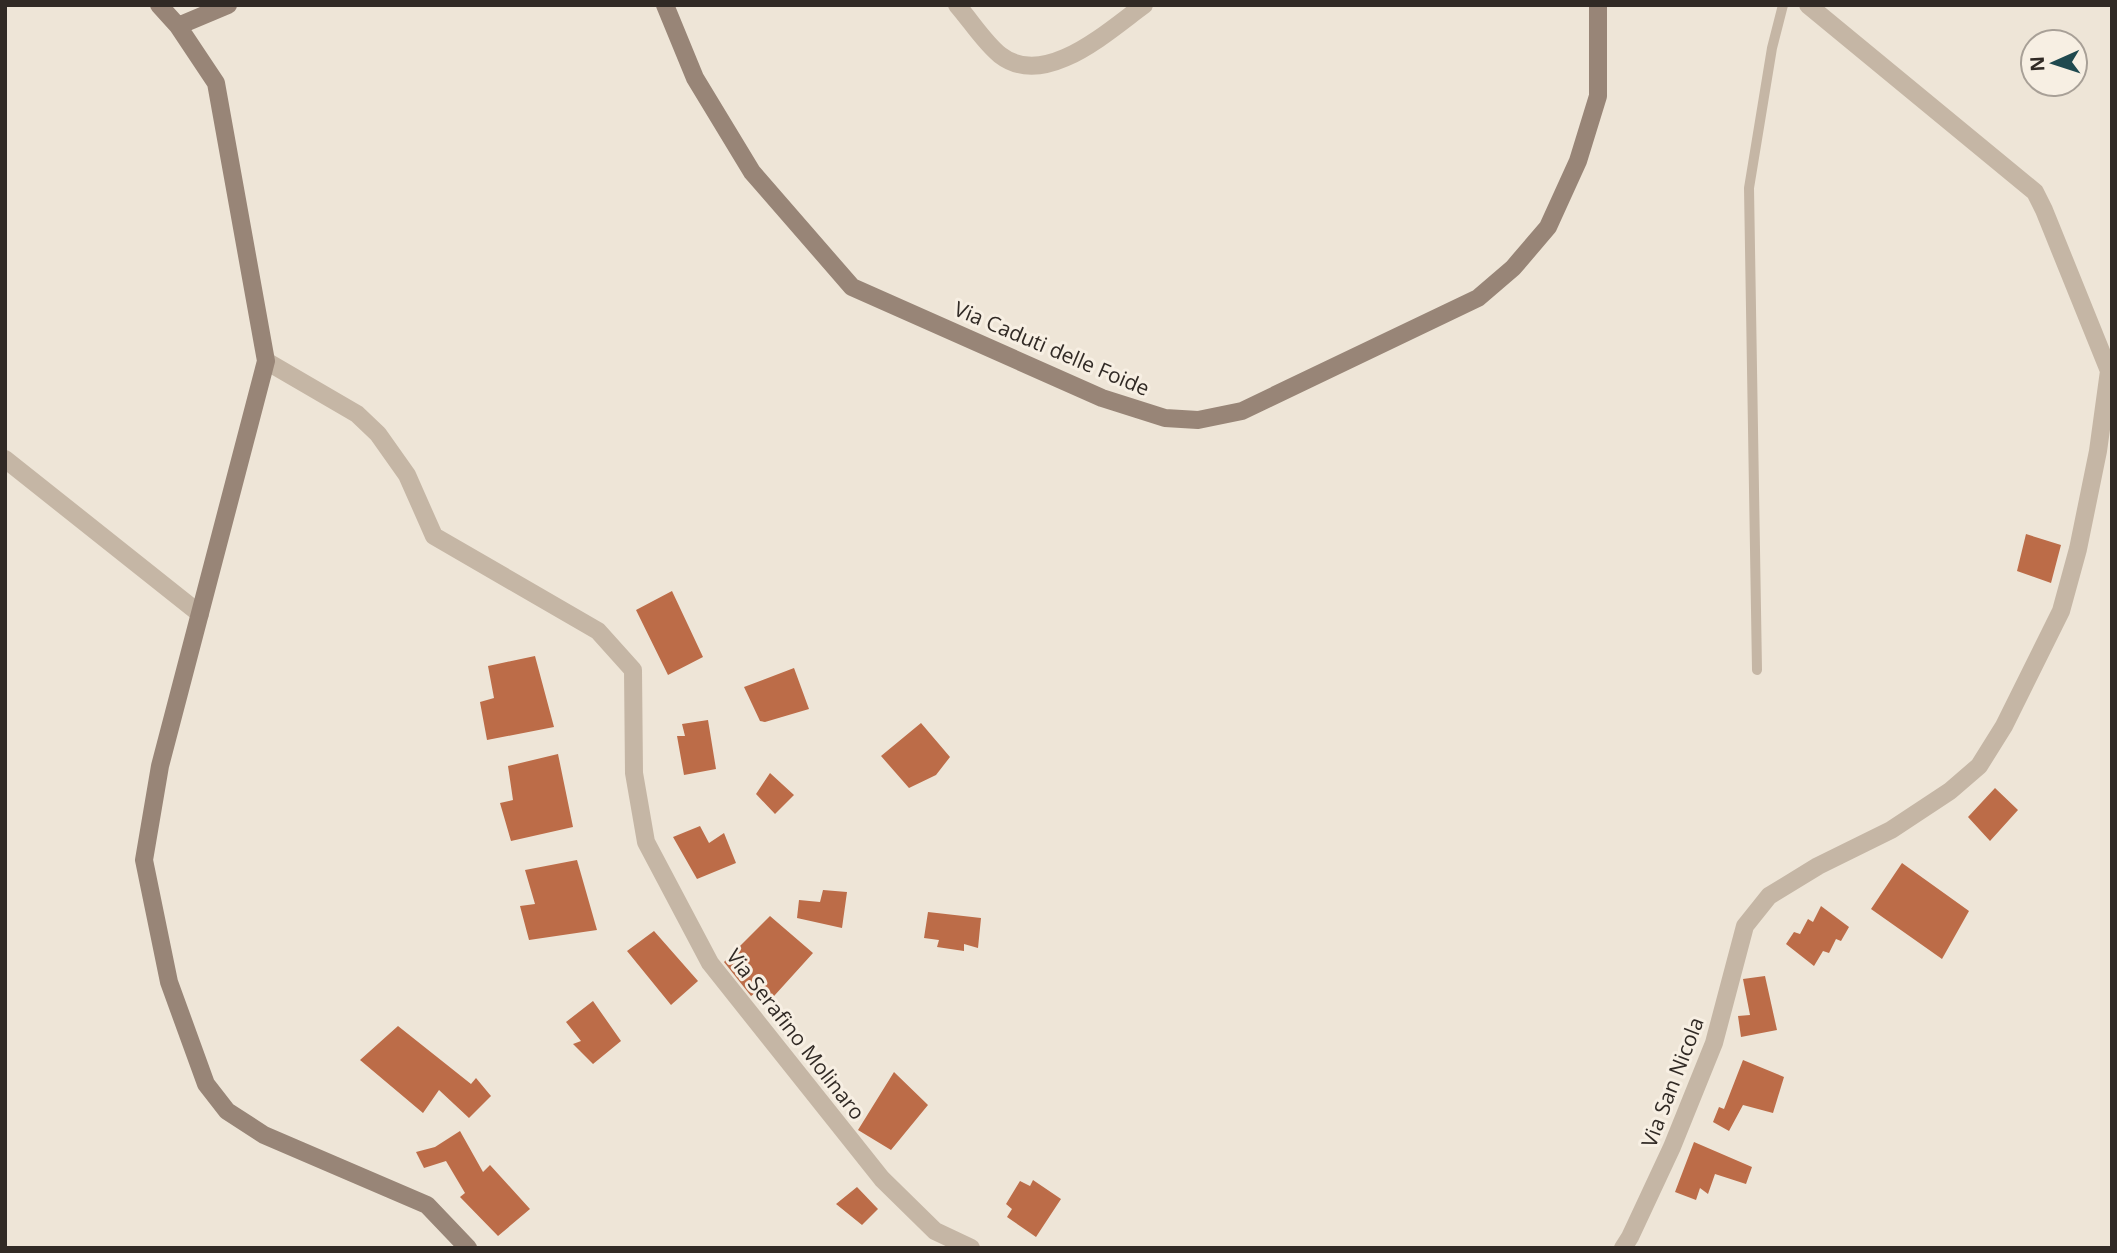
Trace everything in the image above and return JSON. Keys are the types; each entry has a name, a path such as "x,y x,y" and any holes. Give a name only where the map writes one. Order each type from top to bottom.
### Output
{"street":[{"path":"159,5 178,26 216,83 266,361 160,766 144,860 169,982 206,1084 228,1111 264,1135 427,1205 468,1248"},
{"path":"178,26 228,5"},
{"name":"Via Caduti delle Foide","path":"665,5 695,78 752,172 852,287 1102,398 1165,418 1198,419 1242,411 1466,304 1478,298 1513,268 1548,227 1578,161 1598,96 1598,5"},
{"path":"957,5 999,54 1017,65 1042,65 1072,56 1144,5"},
{"path":"1808,5 2035,192 2110,367"},
{"name":"Via Serafino Molinaro","path":"266,361 357,414 378,434 407,475 434,536 597,631 633,670 634,773 646,842 710,964 882,1179 935,1231 971,1248"},
{"name":"Via San Nicola","path":"1623,1248 1672,1147 1714,1043 1745,926 1769,896 1818,866 1891,830 1950,791 1979,766 2004,726 2061,611 2078,549 2098,451 2110,367"},
{"path":"5,458 200,614"}],"lane":[{"path":"1757,670 1749,188 1772,48 1783,5"}],"building":[{"path":"2026,534 2061,545 2051,583 2017,571"},
{"path":"672,591 703,657 668,675 636,610"},
{"path":"535,656 554,727 487,740 480,702 494,698 488,666"},
{"path":"794,668 809,709 765,722 760,721 744,687"},
{"path":"708,720 716,769 684,775 677,736 685,736 682,724"},
{"path":"921,723 950,757 936,775 909,788 881,756"},
{"path":"558,754 573,827 511,841 500,803 513,800 508,766"},
{"path":"770,773 794,795 775,814 756,794"},
{"path":"1995,788 2018,810 1990,841 1968,817"},
{"path":"700,826 709,843 724,833 736,863 697,879 673,837"},
{"path":"577,860 597,930 529,940 520,906 535,904 525,870"},
{"path":"1902,863 1969,911 1942,959 1871,909"},
{"path":"823,890 847,892 842,928 797,918 799,900 820,902"},
{"path":"1821,906 1849,927 1841,941 1836,939 1829,953 1823,951 1814,966 1786,944 1794,932 1800,934 1808,919 1813,922"},
{"path":"928,912 981,918 978,948 964,944 964,951 937,947 939,940 924,938"},
{"path":"770,916 813,953 765,1006 758,991 751,996 724,962"},
{"path":"654,931 698,981 671,1005 627,951"},
{"path":"1765,976 1777,1030 1741,1037 1738,1016 1750,1015 1743,979"},
{"path":"593,1001 621,1041 593,1064 573,1044 581,1041 566,1022"},
{"path":"398,1026 471,1084 476,1078 491,1096 469,1118 439,1090 423,1113 360,1060"},
{"path":"1743,1060 1784,1077 1773,1113 1743,1105 1729,1131 1713,1122 1719,1107 1724,1109"},
{"path":"894,1072 928,1105 891,1150 858,1130"},
{"path":"460,1131 483,1172 490,1165 530,1209 498,1236 460,1197 465,1193 446,1161 424,1168 416,1152 435,1147"},
{"path":"1694,1142 1752,1167 1746,1184 1715,1174 1708,1194 1700,1188 1696,1200 1675,1192"},
{"path":"1033,1180 1061,1199 1036,1237 1007,1217 1012,1209 1006,1204 1020,1181 1030,1186"},
{"path":"857,1187 878,1209 862,1225 836,1204"}]}
